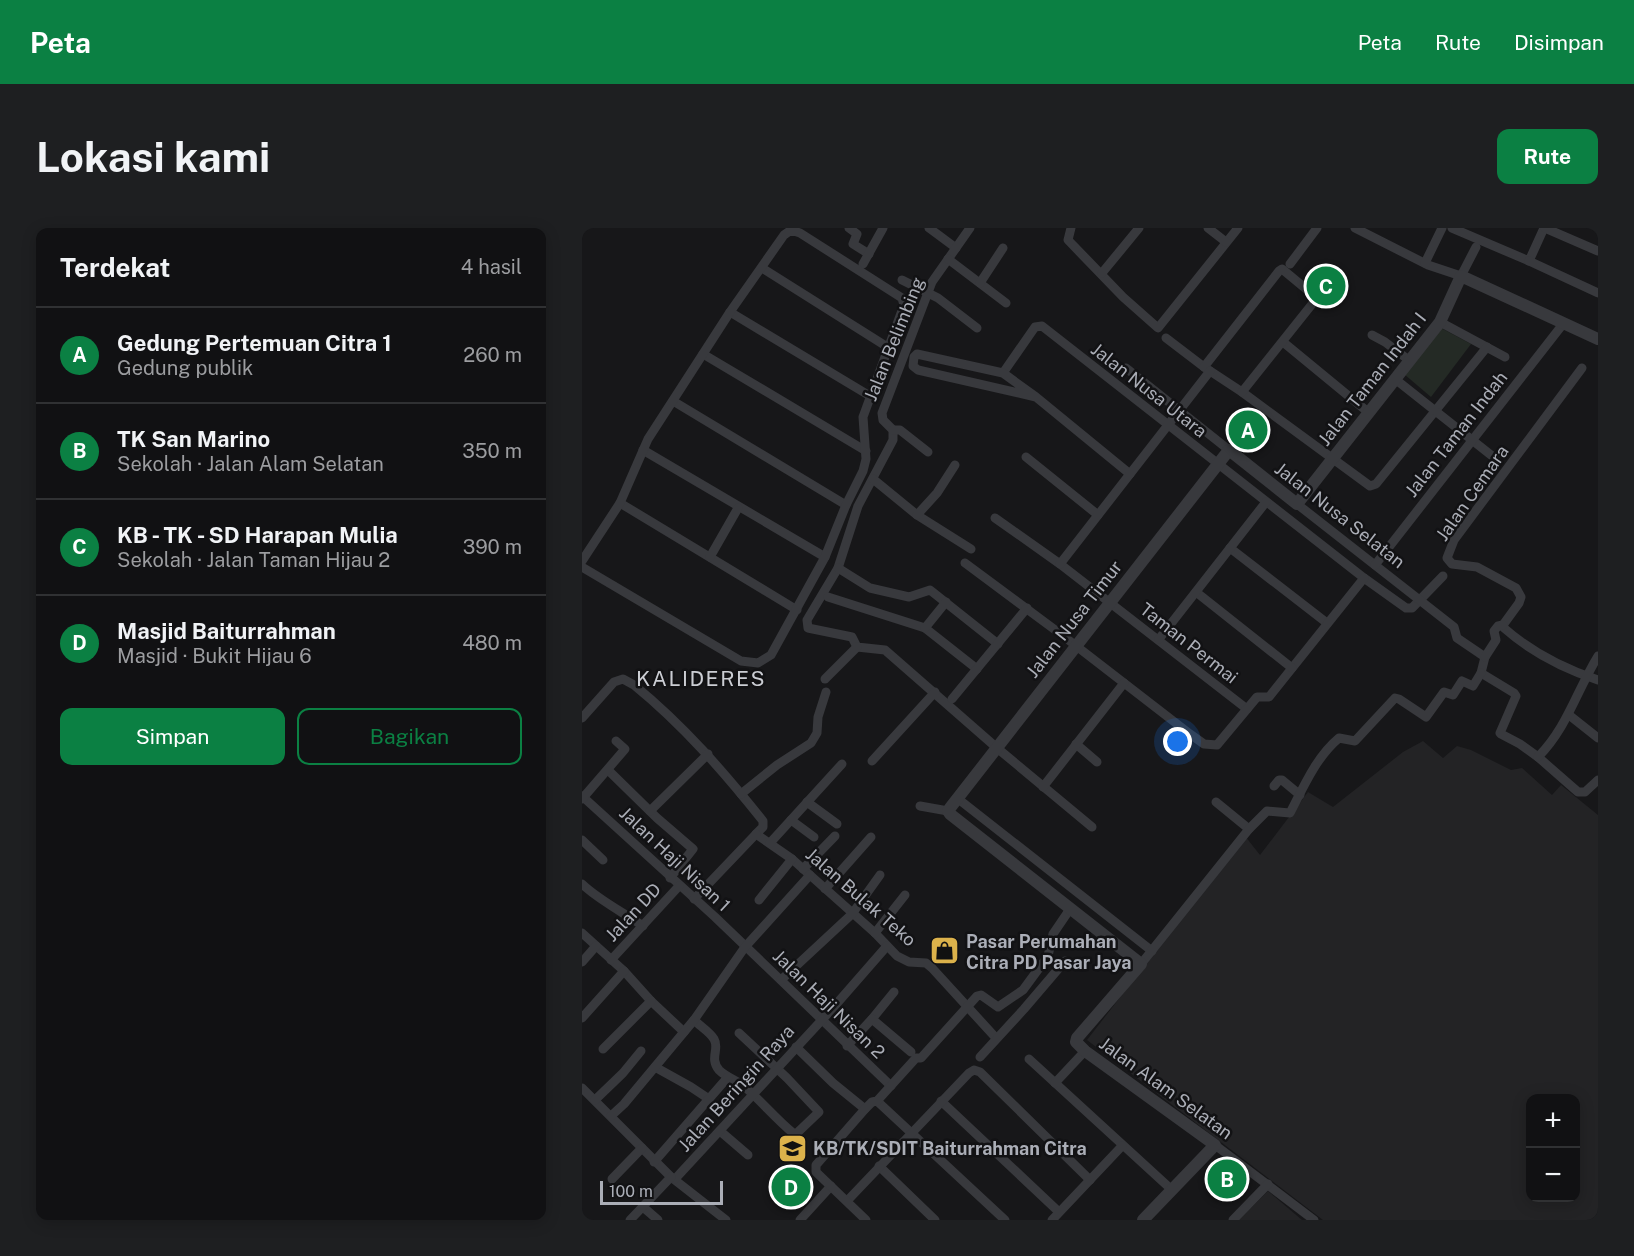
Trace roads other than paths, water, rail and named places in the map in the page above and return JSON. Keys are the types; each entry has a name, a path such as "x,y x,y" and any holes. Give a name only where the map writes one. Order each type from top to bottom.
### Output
{"street":[{"path":"849,228 857,234 853,244 869,254"},
{"path":"863,264 883,228"},
{"path":"929,228 956,248"},
{"name":"Jalan Belimbing","path":"893,430 883,420 882,413 932,282 970,228"},
{"path":"1071,228 1068,240 1123,297 1158,328 1238,228"},
{"path":"1102,273 1139,228"},
{"path":"1208,228 1226,242"},
{"path":"1290,264 1317,228"},
{"path":"1355,228 1425,262 1461,276 1598,339"},
{"path":"1425,262 1442,228"},
{"path":"1452,228 1598,293"},
{"path":"1529,261 1545,228 1598,251"},
{"path":"582,561 620,503 648,439 730,312 784,234 790,230 800,233 902,298 904,306 863,417 866,451 863,471 846,505 825,558 771,655 758,663 741,661 582,567"},
{"path":"1461,276 1476,247"},
{"path":"980,283 1003,248"},
{"path":"948,259 1006,303"},
{"path":"762,268 889,348"},
{"path":"1060,564 1168,425 1282,269 1317,298 1242,392"},
{"name":"Jalan Taman Indah I","path":"1297,504 1440,322 1461,276"},
{"path":"902,280 928,293 977,328"},
{"path":"730,312 870,396"},
{"path":"1440,322 1505,357"},
{"name":"Jalan Taman Indah","path":"1375,565 1563,324"},
{"name":"Jalan Nusa Utara","path":"1003,373 1035,327 1041,326 1364,578 1409,609 1420,600"},
{"path":"1372,335 1410,361"},
{"path":"1166,338 1367,484 1373,485 1487,347"},
{"path":"1283,342 1368,412"},
{"path":"703,354 866,451"},
{"path":"1036,397 918,370 913,366 914,357 916,354 1003,373 1036,397 1130,474"},
{"name":"Jalan Nusa Selatan","path":"1126,368 1454,627 1457,638 1485,657"},
{"name":"Jalan Cemara","path":"1503,625 1519,603 1521,597 1516,588 1477,567 1452,564 1447,558 1454,540 1582,368"},
{"path":"1395,379 1496,459"},
{"path":"672,401 846,505"},
{"path":"857,647 852,637 808,628 807,620 838,568 858,506 893,440 893,430 900,430 928,452"},
{"path":"643,450 825,558"},
{"name":"Jalan Nusa Timur","path":"948,811 1229,450"},
{"path":"1026,458 1098,515"},
{"path":"917,515 937,493 955,465"},
{"path":"873,479 917,515 971,549"},
{"path":"1159,639 1266,502"},
{"path":"620,503 797,610"},
{"path":"710,557 738,508"},
{"name":"Taman Permai","path":"995,518 1159,639 1247,709"},
{"path":"1230,548 1327,623"},
{"path":"965,563 1204,744 1217,745 1257,697 1269,697 1364,578"},
{"path":"838,568 870,588 909,597 930,590 998,644"},
{"path":"1420,600 1443,576"},
{"path":"1196,592 1292,668"},
{"path":"828,597 925,628 977,669"},
{"path":"925,628 946,602"},
{"path":"952,699 1026,608"},
{"path":"920,806 948,811 1142,964 1249,830 1267,811 1290,813 1317,763 1331,745 1339,738 1355,741 1395,698 1426,717 1444,692 1453,695 1462,681 1473,686 1481,673 1485,657 1496,640 1494,631 1498,626 1503,625 1516,639 1570,669 1598,680"},
{"path":"825,679 857,647"},
{"path":"857,647 885,650 1092,827"},
{"path":"1538,757 1569,715 1570,708 1598,656"},
{"path":"1481,673 1516,696 1500,733 1538,757 1578,792 1585,792 1598,780"},
{"path":"584,712 614,682 623,679 629,681 708,754 763,821 763,827 694,899"},
{"path":"1043,787 1124,683"},
{"path":"741,794 777,765 811,743 816,733 818,717 826,692"},
{"path":"872,761 935,693"},
{"path":"1569,715 1598,738"},
{"path":"583,797 625,749 616,741"},
{"path":"1076,744 1097,762"},
{"path":"653,814 708,754"},
{"path":"770,843 842,764"},
{"path":"608,770 693,849 670,878"},
{"path":"1274,786 1282,780 1300,795"},
{"name":"Jalan Haji Nisan 1","path":"583,797 745,946"},
{"path":"957,798 1152,951"},
{"path":"807,802 837,824"},
{"path":"1216,802 1249,830"},
{"path":"791,820 814,837"},
{"name":"Jalan Bulak Teko","path":"756,834 792,859 875,933 897,956 909,962 926,963 932,968 996,1038"},
{"path":"611,1116 694,1020 745,946 835,836"},
{"path":"825,889 871,837"},
{"path":"582,840 603,860"},
{"path":"1012,863 1022,850"},
{"path":"759,900 792,859"},
{"path":"781,980 852,914 880,875"},
{"path":"582,884 596,897 643,926"},
{"name":"Jalan DD","path":"611,960 679,886"},
{"path":"875,933 905,895"},
{"path":"872,1019 914,1055 921,1058 977,996 981,995 998,1006 1023,990 1048,956 1053,934 1070,909"},
{"path":"582,933 684,1032"},
{"path":"582,962 596,946"},
{"name":"Jalan Haji Nisan 2","path":"745,946 891,1086"},
{"name":"Jalan Beringin Raya","path":"630,1220 720,1131 887,946"},
{"path":"980,1057 1065,961"},
{"name":"Jalan Alam Selatan","path":"1142,964 1077,1038 1076,1042 1085,1051 1314,1220"},
{"path":"582,1018 624,972"},
{"path":"847,1046 894,992"},
{"path":"603,1049 651,1001"},
{"path":"694,1020 714,1038 716,1044 714,1061 728,1077 734,1078 793,1133 797,1133 819,1112 739,1033"},
{"path":"796,1047 833,1083 866,1109"},
{"path":"641,1051 623,1073 587,1095 611,1116 654,1162 726,1220"},
{"path":"1055,1083 1085,1051"},
{"path":"864,1219 816,1172 816,1165 872,1102 877,1101 891,1086 914,1055"},
{"path":"1029,1059 1172,1190"},
{"path":"655,1067 709,1099"},
{"path":"847,1201 941,1101 974,1070 980,1072 1090,1180"},
{"path":"654,1162 728,1077"},
{"path":"877,1101 912,1131 1005,1220"},
{"path":"941,1101 1059,1212"},
{"path":"720,1131 748,1155"},
{"path":"1143,1220 1215,1145"},
{"path":"1052,1220 1122,1146"},
{"path":"612,1179 642,1148"},
{"path":"879,1166 935,1220"},
{"path":"1233,1220 1268,1185"},
{"path":"800,1220 831,1186"},
{"path":"643,1207 658,1220"}],"place":[{"name":"KB - TK - SD Harapan Mulia","path":"1326,286"},
{"name":"Gedung Pertemuan Citra 1","path":"1248,430"},
{"name":"Pasar Perumahan Citra PD Pasar Jaya","path":"945,951"},
{"name":"KB/TK/SDIT Baiturrahman Citra","path":"792,1148"},
{"name":"TK San Marino","path":"1227,1179"},
{"name":"Masjid Baiturrahman","path":"791,1187"}],"district":[{"name":"KALIDERES","path":"701,678"}]}
